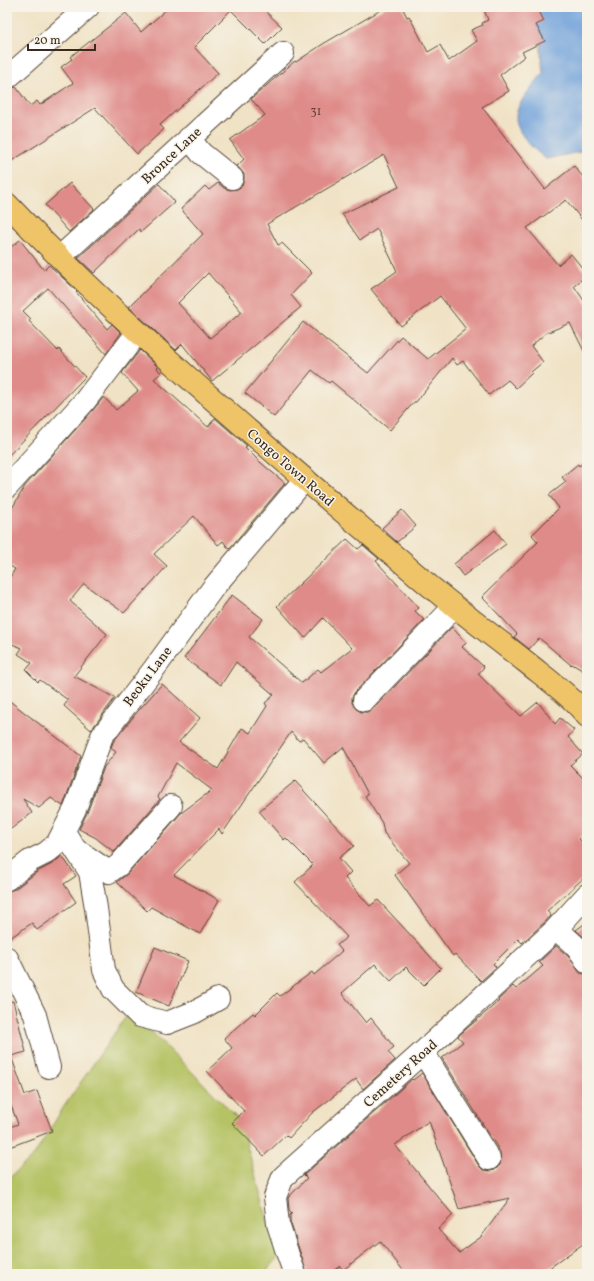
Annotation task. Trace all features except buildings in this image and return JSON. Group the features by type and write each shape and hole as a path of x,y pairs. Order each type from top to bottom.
{"main road":[{"name":"Congo Town Road","path":"7,204 138,332 201,389 454,607 584,708"}],"street":[{"path":"7,78 88,7"},
{"name":"Bronce Lane","path":"60,257 283,53"},
{"path":"189,138 201,153 232,178"},
{"path":"7,487 84,402 138,332"},
{"name":"Beoku Lane","path":"7,879 30,861 46,853 57,844 69,840 75,809 102,736 154,669 213,588 305,479"},
{"path":"364,700 454,607"},
{"path":"69,840 109,872 119,865 171,806"},
{"path":"69,840 90,872 104,970 113,989 140,1016 167,1023 195,1012 218,999"},
{"name":"Cemetery Road","path":"295,1274 278,1224 275,1197 283,1177 423,1052 556,930 587,895"},
{"path":"556,930 573,943 584,955 587,962"},
{"path":"7,958 35,1015 49,1067"},
{"path":"423,1052 489,1159"}],"green space":[{"path":"127,1015 152,1032 240,1120 278,1258 264,1274 7,1274 7,1180 35,1154 63,1108"}],"water":[{"path":"533,7 587,7 587,158 584,154 579,152 546,159 524,138 517,125 516,118 519,106 543,73 540,43"}]}
